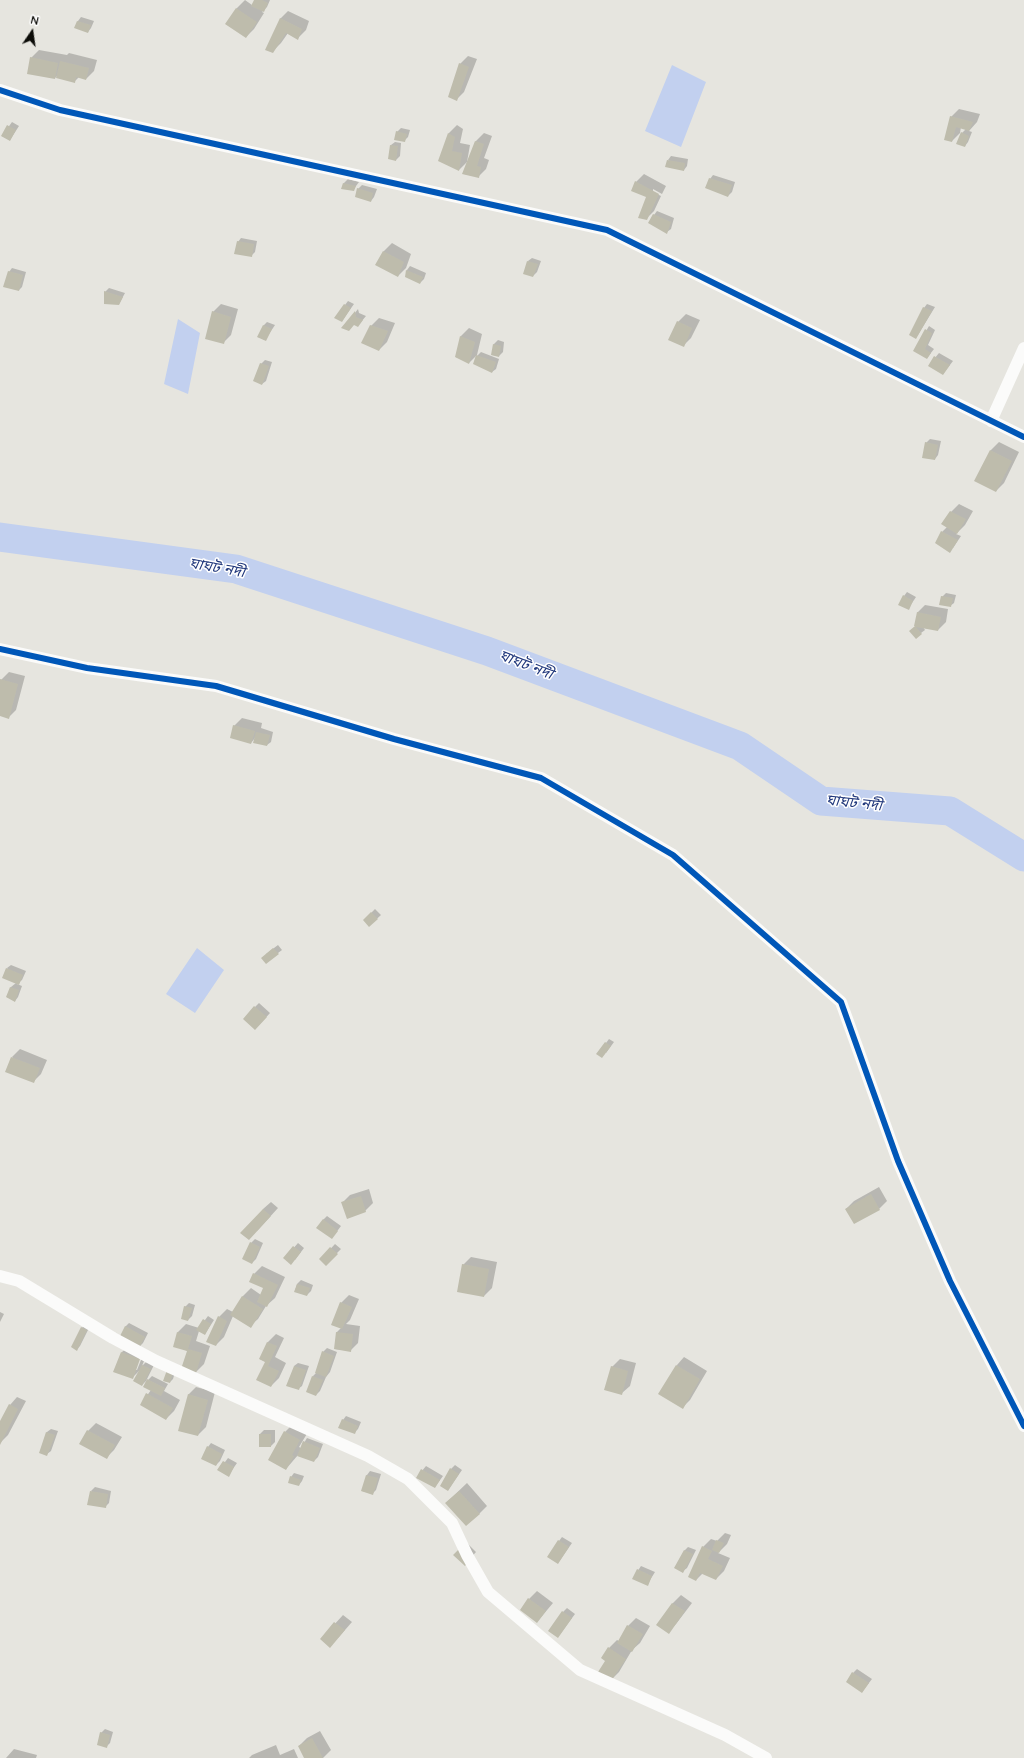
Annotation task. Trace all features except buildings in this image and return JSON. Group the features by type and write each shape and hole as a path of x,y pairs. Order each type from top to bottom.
{"street":[{"path":"0,90 60,110 607,230 1024,437"},
{"path":"991,421 1024,348"},
{"path":"0,649 87,668 216,686 394,739 541,778 673,855 841,1002 898,1161 950,1281 1024,1426"},
{"path":"0,1276 19,1281 113,1338 156,1361 368,1456 408,1479 452,1523 467,1555 488,1592 580,1670 725,1735 766,1758"}],"water":[{"path":"672,65 706,82 681,147 645,131"},
{"path":"178,319 200,333 188,394 164,384"},
{"path":"197,948 224,970 195,1013 166,994"}],"waterway":[{"name":"ঘাঘট নদী","path":"0,537 236,569 487,651 740,746 821,801 950,811 1024,857"}],"cycle path":[{"path":"0,90 60,110 607,230 1024,437"},
{"path":"0,649 87,668 216,686 394,739 541,778 673,855 841,1002 898,1161 950,1281 1024,1426"}]}
